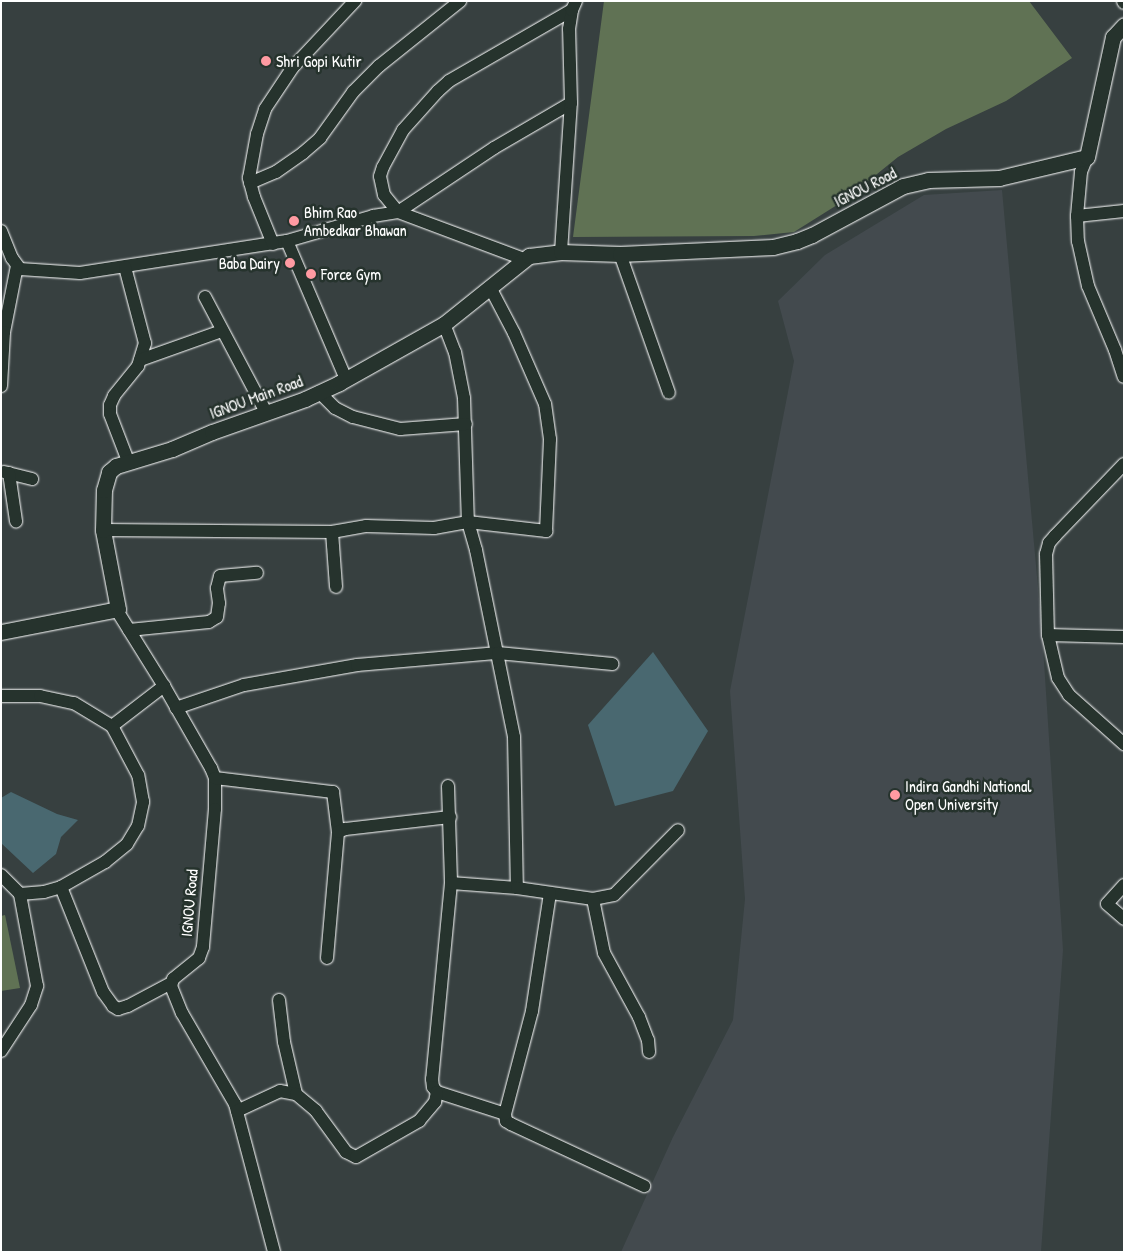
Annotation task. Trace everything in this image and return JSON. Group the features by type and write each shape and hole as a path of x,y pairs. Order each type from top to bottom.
{"street":[{"path":"274,244 250,183 249,171 265,109 273,94 293,67 355,1"},
{"path":"250,183 276,172 303,153 320,138 354,92 379,66 460,1"},
{"path":"560,252 570,103 570,29 574,6"},
{"path":"524,259 398,212 384,195 380,176 403,130 449,81 574,6"},
{"path":"1124,25 1113,37 1081,172 1077,216 1078,241 1083,269 1124,377"},
{"path":"17,266 30,271 80,273 125,268 274,244 373,216 398,212 494,148 570,103"},
{"name":"IGNOU Road","path":"524,259 535,255 560,252 620,254 773,247 812,235 903,186 928,180 999,178 1086,157"},
{"path":"1077,216 1124,211"},
{"path":"1,231 17,266 3,332 1,386"},
{"path":"287,241 346,379"},
{"path":"620,254 669,393"},
{"name":"IGNOU Main Road","path":"116,609 118,605 103,530 103,496 109,472 128,461 172,449 319,392 346,379 444,324 524,259"},
{"path":"125,268 145,343 138,366 114,396 110,405 110,414 128,461"},
{"path":"103,530 332,532 366,526 434,528 468,522 546,531 548,528 550,439 545,404 490,286"},
{"path":"204,298 266,412"},
{"path":"444,324 455,352 466,424 468,522 476,550 514,737 517,888"},
{"path":"140,360 222,331"},
{"path":"319,392 335,408 353,417 400,429 466,424"},
{"path":"1124,464 1049,543 1046,554 1048,635 1053,662 1062,686 1124,744"},
{"path":"16,521 5,473 32,479"},
{"path":"332,532 336,587"},
{"path":"129,630 210,622 217,617 219,603 217,588 220,576 257,573"},
{"path":"1,632 116,609"},
{"name":"IGNOU Road","path":"61,887 103,992 118,1009 128,1006 171,982 199,958 203,947 216,801 214,778 211,768 164,686 116,609"},
{"path":"1048,635 1124,637"},
{"path":"176,708 244,685 344,667 498,653 612,664"},
{"path":"112,726 164,686"},
{"path":"1,696 40,696 74,703 112,726 138,775 143,802 138,826 128,844 117,854 61,887 31,894 20,894"},
{"path":"214,778 332,792 338,832 327,958"},
{"path":"448,786 451,883 432,1080 433,1087 437,1092 505,1114"},
{"path":"338,832 345,829 450,817"},
{"path":"451,883 517,888 593,899 617,893 678,830"},
{"path":"1,876 20,894 37,986 31,1005 1,1051"},
{"path":"1124,885 1107,904 1124,918"},
{"path":"550,893 532,1011 505,1114 506,1121 644,1186"},
{"path":"593,899 604,953 639,1017 648,1040 649,1052"},
{"path":"171,982 177,1004 237,1111 274,1252"},
{"path":"279,1000 284,1042 296,1094"},
{"path":"237,1111 280,1091 296,1094 316,1111 346,1152 356,1157 419,1121 435,1102 437,1092"}],"shaded area":[{"name":"Indira Gandhi National Open University","path":"1002,190 1042,632 1063,950 1041,1252 621,1252 673,1137 733,1020 745,899 730,691 794,361 778,301 825,255 924,195"}],"green space":[{"path":"604,1 1029,1 1072,58 1006,101 946,129 898,157 845,200 794,232 754,236 573,237"},
{"path":"5,915 20,988 1,991 1,916"}],"water":[{"path":"653,652 708,731 673,791 615,806 588,725"},
{"path":"11,792 57,814 78,820 61,837 56,854 33,873 1,843 1,798"}],"place":[{"name":"Shri Gopi Kutir","path":"266,61"},
{"name":"Bhim Rao Ambedkar Bhawan","path":"294,221"},
{"name":"Baba Dairy","path":"290,263"},
{"name":"Force Gym","path":"311,274"},
{"name":"Indira Gandhi National Open University","path":"895,795"}]}
